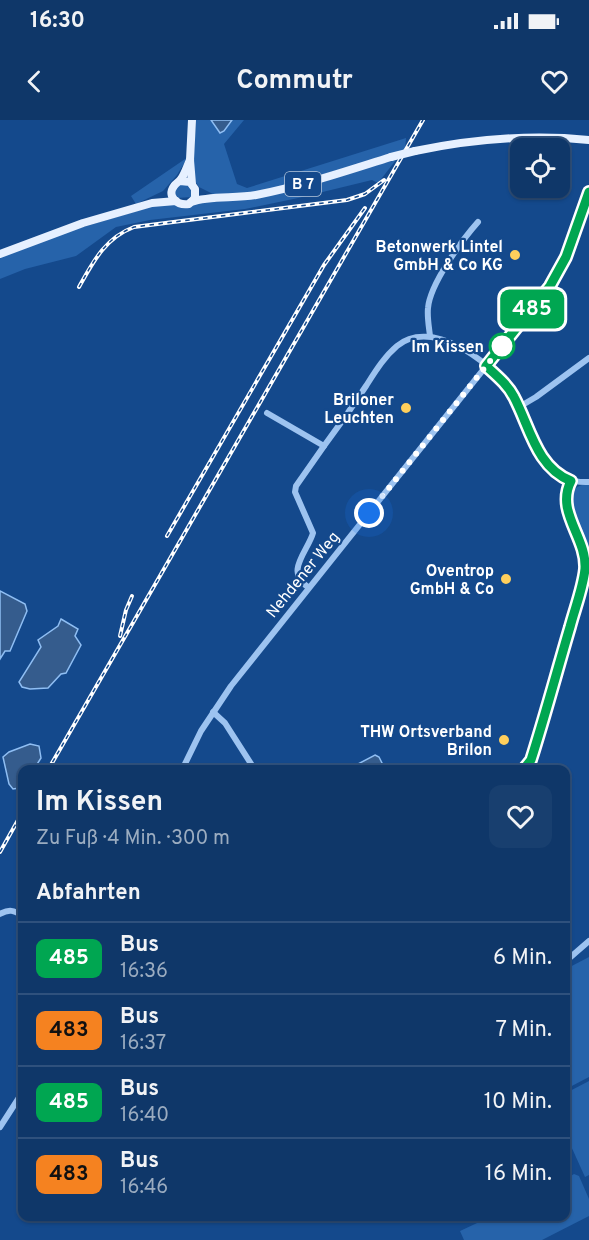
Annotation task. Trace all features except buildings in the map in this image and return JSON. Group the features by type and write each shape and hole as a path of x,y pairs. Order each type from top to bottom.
{"main road":[{"path":"191,202 196,195 190,160 192,120"},
{"name":"B 7","path":"0,254 83,224 152,203 176,201 183,205 213,198 237,198 288,188 416,151 464,142 499,139 541,137 589,140"},
{"path":"180,181 190,160"},
{"name":"B 7","path":"152,203 180,181 187,181 213,198"},
{"path":"172,189 172,195 176,201"}],"street":[{"name":"Nehdener Weg","path":"185,765 213,712 308,587 550,286 566,257 589,192"},
{"path":"430,336 428,306 431,295 462,241 478,222"},
{"path":"308,587 299,579 297,573 302,553 313,533 295,492 296,486 383,360 406,340 430,336 443,339 457,345 486,366 507,386 545,461 558,474 571,481 589,482"},
{"path":"519,407 536,398 589,358"},
{"path":"267,413 324,446"},
{"path":"527,765 531,760 584,576 585,556 567,510 567,489 571,481"},
{"path":"213,712 225,723 252,765"},
{"path":"0,914 7,910 18,913"},
{"path":"570,958 589,941"},
{"path":"0,1127 18,1099"}],"shaded area":[{"path":"196,120 211,120 220,133 232,120 244,120 224,144 237,184 247,188 406,138 405,151 274,188 239,195 217,196 199,187 195,181 193,168"},
{"path":"211,120 232,120 220,133"},
{"path":"188,157 177,175 163,191 136,204 131,196"},
{"path":"396,160 378,183 372,180 245,209 150,220 116,227 76,256 25,269 0,279 0,256 70,231 157,205 240,200"},
{"path":"181,184 188,185 193,191 192,197 177,198 175,196 175,189"},
{"path":"582,485 589,485 589,549 578,525 572,504 575,489"},
{"path":"0,591 25,604 27,611 10,651 5,651 0,659"},
{"path":"61,619 78,629 75,636 81,645 66,673 61,674 48,688 22,687 19,682 41,647 38,640 58,626"},
{"path":"30,744 39,746 41,758 37,765 18,765 18,788 13,789 9,784 3,757 9,752"},
{"path":"375,755 379,757 383,765 358,765"},
{"path":"589,957 589,1077 570,1087 570,967"},
{"path":"589,1081 589,1175 585,1177 570,1144 570,1091"},
{"path":"574,1174 579,1176 589,1199 589,1216 542,1240 464,1240 460,1231 481,1221 570,1221 570,1176"}],"railway":[{"path":"51,765 423,120"},
{"path":"79,287 95,260 108,244 134,227 347,200 365,194 384,180"},
{"path":"167,536 324,265 365,208"},
{"path":"120,636 132,596"},
{"path":"0,852 18,820"}],"bus line":[{"name":"485","path":"528,765 584,576 585,556 567,510 567,489 571,481 558,474 541,456 510,391 486,366 550,286 566,257 589,192"}],"place":[{"name":"Betonwerk Lintel GmbH & Co KG","path":"515,255"},
{"name":"Im Kissen","path":"502,346"},
{"name":"Briloner Leuchten","path":"406,408"},
{"name":"Oventrop GmbH & Co","path":"506,579"},
{"name":"THW Ortsverband Brilon","path":"504,740"}],"route":[{"path":"369,513 502,346"}]}
